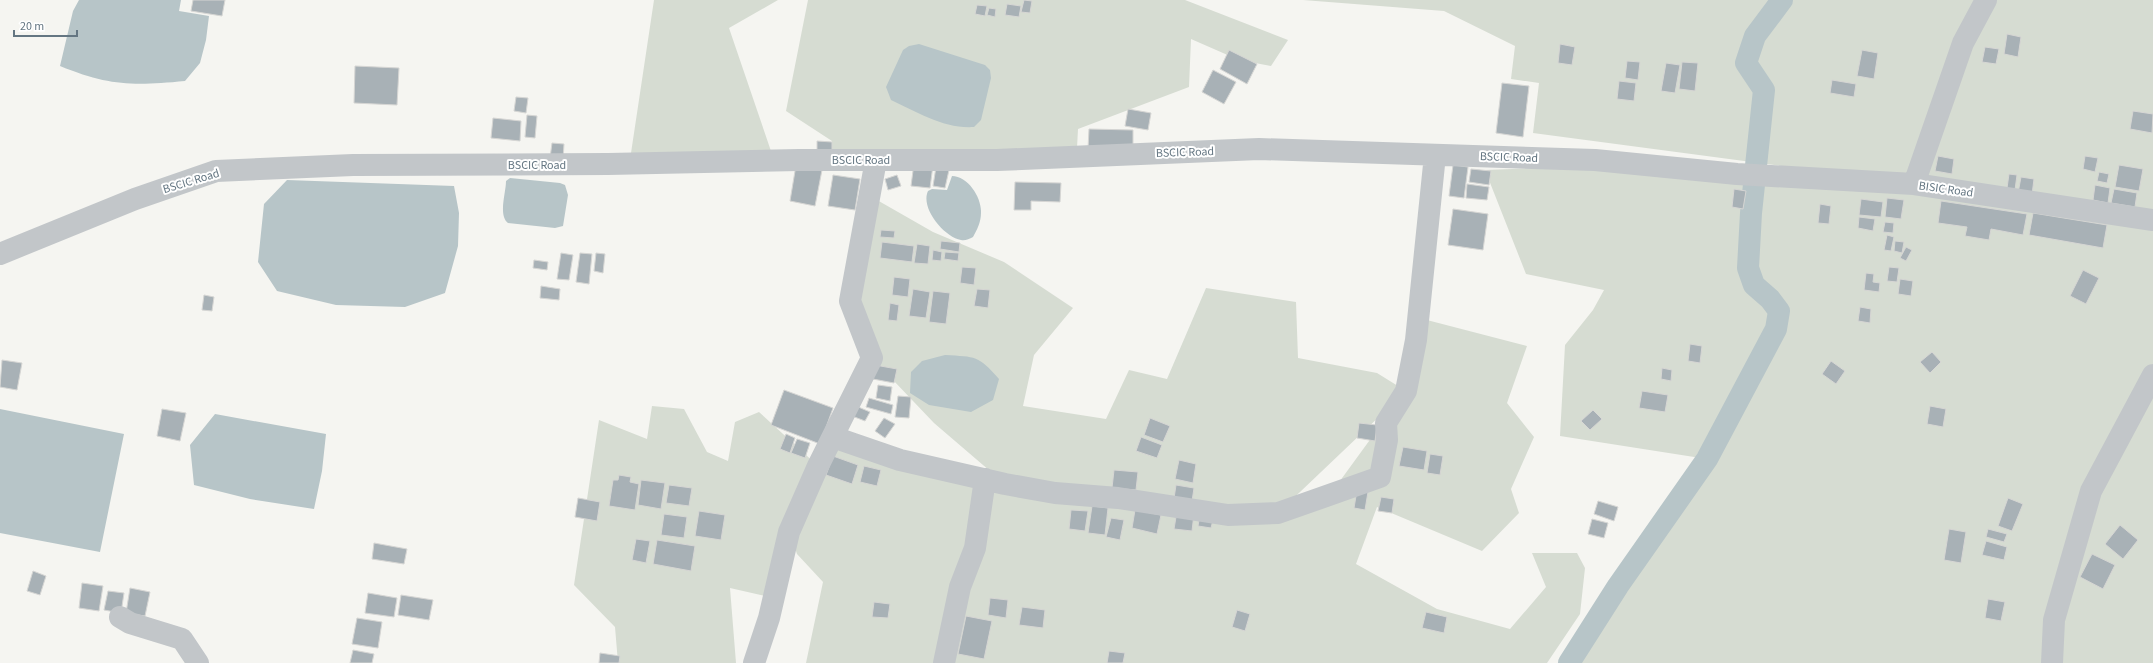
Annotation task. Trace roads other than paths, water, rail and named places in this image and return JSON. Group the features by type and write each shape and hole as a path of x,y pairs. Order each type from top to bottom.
{"street":[{"path":"1914,184 1963,44 1986,0"},
{"name":"BSCIC Road","path":"0,254 135,199 216,171 353,165 608,164 799,160 997,160 1259,149 1595,160 1737,174"},
{"path":"834,437 900,460 1054,493 1118,498 1228,515 1278,513 1380,477 1387,440 1386,423 1406,391 1416,340 1435,155"},
{"path":"754,663 769,618 789,532 818,466 834,437 872,358 850,301 876,160"},
{"name":"BISIC Road","path":"1737,174 1914,184 2153,220"},
{"path":"2052,663 2054,620 2091,491 2153,375"},
{"path":"944,663 960,587 975,548 985,479"},
{"path":"120,617 130,623 182,639 198,663"}],"waterway":[{"path":"1569,663 1618,586 1707,459 1776,329 1779,311 1770,299 1754,285 1748,268 1751,213 1764,90 1746,63 1755,36 1782,0"}]}
